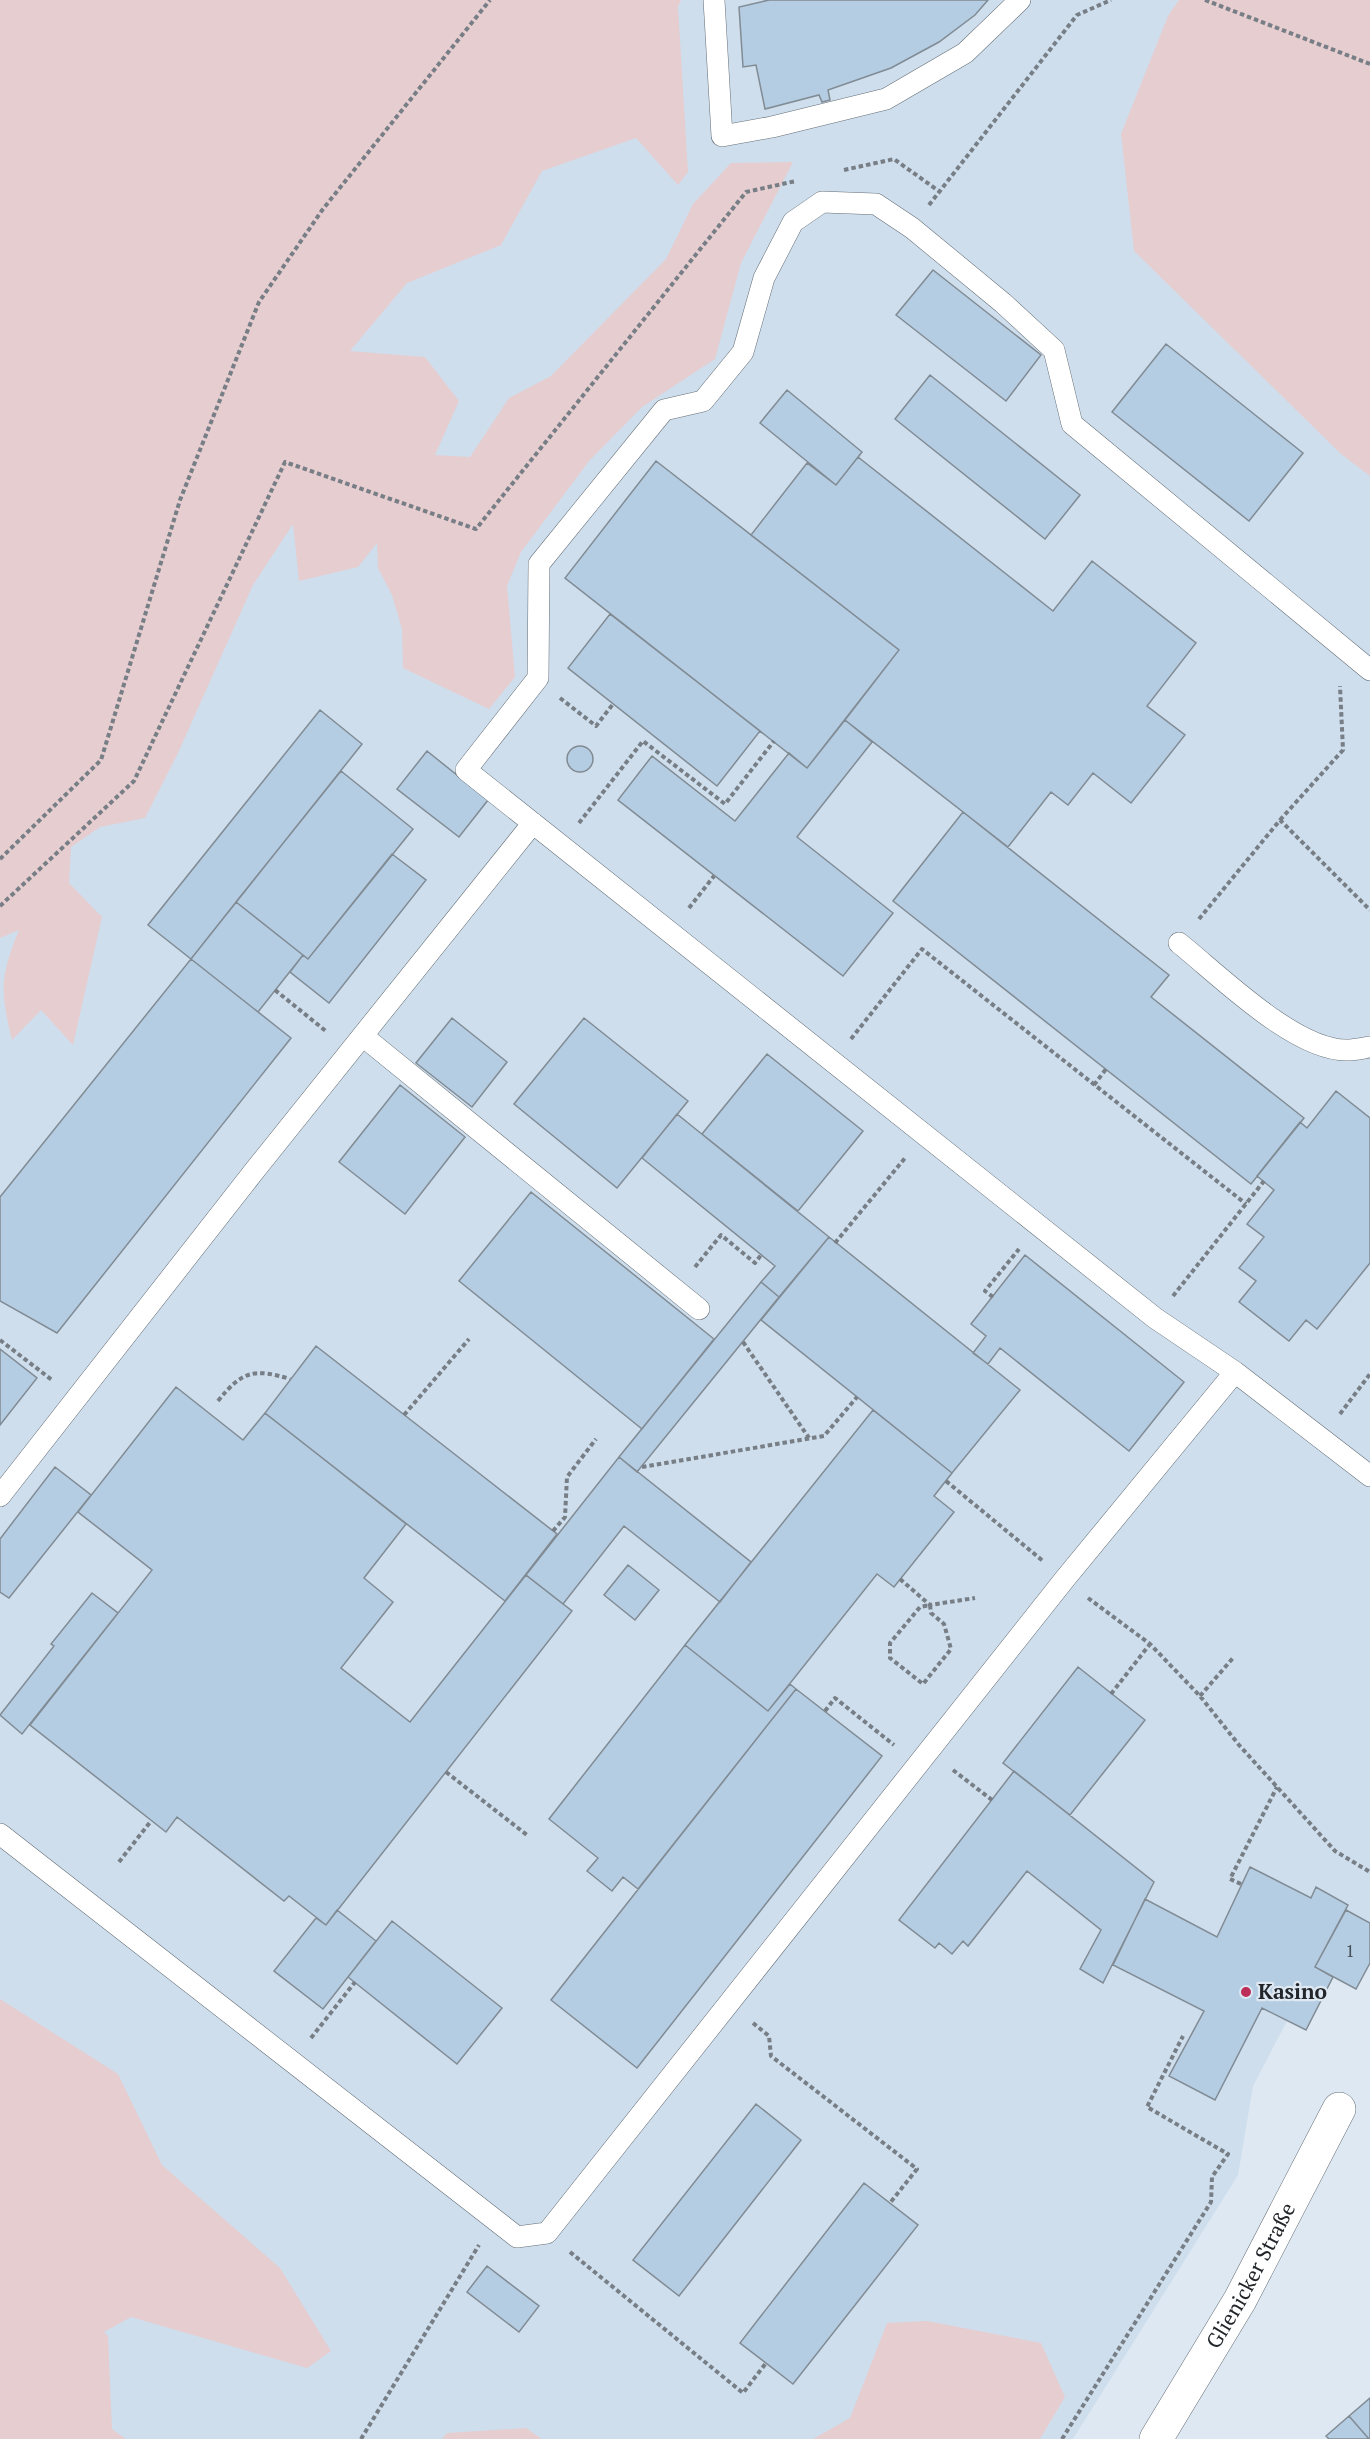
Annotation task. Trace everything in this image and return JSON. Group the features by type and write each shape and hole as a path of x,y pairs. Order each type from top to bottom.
{"street":[{"name":"Glienicker Straße","path":"1156,2439 1240,2300 1340,2109"}],"lane":[{"path":"714,0 722,135 772,128 886,99 965,53 1020,0"},
{"path":"1370,670 1339,642 1072,424 1054,350 1003,303 912,228 876,204 822,202 793,222 764,278 743,352 703,401 664,410 539,564 537,680 466,770 1155,1318 1236,1372 1370,1476"},
{"path":"0,1496 533,823"},
{"path":"1179,943 1282,1027 1325,1045 1346,1050 1370,1047"},
{"path":"357,1044 699,1309"},
{"path":"0,1834 517,2237 547,2233 1064,1580 1236,1372"}],"path":[{"path":"0,860 101,760 180,500 259,302 323,209 475,22 490,0"},
{"path":"912,228 1077,15 1111,0"},
{"path":"1205,0 1370,64"},
{"path":"837,172 894,159 940,192"},
{"path":"0,906 134,781 285,462 476,529 746,192 803,179"},
{"path":"1179,943 1280,820 1343,750 1339,642"},
{"path":"537,680 596,726 613,704"},
{"path":"561,846 643,741 725,804 774,741"},
{"path":"1280,820 1370,910"},
{"path":"670,932 714,876"},
{"path":"833,1062 922,949 1246,1204"},
{"path":"275,990 357,1044"},
{"path":"1094,1085 1106,1069"},
{"path":"835,1243 924,1134"},
{"path":"1155,1318 1264,1181"},
{"path":"993,1297 985,1291 1038,1225"},
{"path":"677,1291 721,1236 755,1263 761,1255"},
{"path":"404,1415 469,1339"},
{"path":"0,1340 76,1399"},
{"path":"743,1342 809,1438"},
{"path":"218,1401 232,1383 248,1373 268,1372 290,1379"},
{"path":"1321,1439 1370,1374"},
{"path":"642,1467 824,1436 857,1397"},
{"path":"554,1531 565,1517 567,1477 596,1439"},
{"path":"946,1481 1064,1580 1150,1644 1200,1696 1335,1851 1370,1872"},
{"path":"900,1579 930,1605 931,1613 944,1624 951,1649 923,1684 890,1658 890,1643 920,1607 930,1605 975,1598"},
{"path":"1111,1694 1150,1644"},
{"path":"1200,1696 1233,1658"},
{"path":"825,1711 835,1698 992,1800"},
{"path":"446,1772 527,1835"},
{"path":"1241,1884 1230,1880 1277,1787"},
{"path":"119,1862 151,1821"},
{"path":"293,2062 355,1982"},
{"path":"728,2003 769,2036 771,2056 917,2169 890,2203"},
{"path":"1062,2439 1211,2202 1212,2177 1228,2154 1147,2107 1182,2036"},
{"path":"360,2439 495,2220"},
{"path":"547,2233 743,2392 766,2363"}],"shaded area":[{"path":"0,0 681,0 678,7 688,172 678,185 636,138 542,171 501,245 407,283 350,351 425,357 459,401 435,455 470,457 509,398 551,376 666,259 693,204 731,163 793,162 741,263 715,359 642,407 589,461 521,552 507,586 515,677 489,709 403,668 402,629 392,595 378,568 377,543 358,567 299,581 293,524 253,585 178,753 145,818 100,827 71,847 69,883 102,917 73,1045 41,1010 12,1040 4,996 5,973 19,930 0,938"},
{"path":"522,0 1370,0 1370,1963 1356,1989 1333,1977 1306,2030 1287,2021 1253,2086 1238,2175 1073,2439 0,2439 0,899"},
{"path":"1179,0 1370,0 1370,476 1341,454 1134,251 1121,134 1168,16"},
{"path":"0,1999 118,2074 162,2165 280,2268 331,2351 307,2368 131,2317 104,2332 108,2336 112,2429 126,2439 0,2439"},
{"path":"927,2321 1041,2343 1065,2397 1040,2439 813,2439 850,2418 887,2323"},
{"path":"526,2428 542,2439 442,2439 447,2433"}],"building":[{"path":"769,0 988,0 975,15 939,42 891,68 828,90 830,100 822,102 819,95 765,109 756,65 743,67 739,7"},
{"path":"933,270 1041,355 1006,401 896,315"},
{"path":"1166,344 1303,453 1249,521 1112,412"},
{"path":"930,375 1080,495 1045,539 895,419"},
{"path":"787,390 862,452 836,485 760,423"},
{"path":"858,457 1053,611 1092,561 1196,643 1147,706 1185,735 1131,803 1093,773 1068,805 1051,792 1008,847 845,720 899,650 751,535 807,463 836,485"},
{"path":"656,461 899,650 807,768 565,578"},
{"path":"610,614 760,731 717,786 568,668"},
{"path":"320,710 362,744 191,959 148,925"},
{"path":"845,720 872,742 797,837 893,913 843,976 618,800 652,756 735,821 789,753 807,768"},
{"path":"580,746 589,750 593,759 589,768 580,772 571,768 567,759 571,750"},
{"path":"427,751 488,800 459,837 397,789"},
{"path":"341,771 413,829 308,959 236,902"},
{"path":"963,812 1169,975 1151,997 1304,1118 1251,1184 893,901"},
{"path":"392,854 426,880 329,1003 290,972 303,955 308,959"},
{"path":"236,902 303,955 258,1012 191,959"},
{"path":"191,959 291,1038 57,1333 0,1301 0,1197"},
{"path":"452,1018 507,1062 472,1107 416,1063"},
{"path":"584,1018 688,1101 617,1188 514,1104"},
{"path":"767,1054 863,1131 798,1211 702,1134"},
{"path":"400,1085 465,1137 405,1214 339,1162"},
{"path":"1336,1091 1370,1118 1370,1263 1317,1329 1306,1320 1289,1341 1239,1302 1256,1281 1239,1268 1264,1237 1247,1224 1274,1190 1257,1176 1300,1122 1307,1128"},
{"path":"677,1114 829,1237 779,1297 761,1282 775,1266 642,1158"},
{"path":"531,1192 714,1339 642,1429 459,1281"},
{"path":"829,1237 1020,1390 952,1473 761,1320"},
{"path":"1025,1255 1184,1382 1129,1451 1000,1348 988,1364 973,1353 986,1336 971,1324"},
{"path":"761,1282 779,1297 637,1472 619,1457"},
{"path":"316,1346 557,1534 505,1601 265,1413"},
{"path":"0,1349 37,1378 0,1425"},
{"path":"176,1387 243,1440 265,1413 406,1524 364,1578 393,1602 341,1668 410,1722 526,1575 572,1611 326,1925 289,1896 284,1901 177,1817 166,1832 30,1725 152,1570 78,1512"},
{"path":"873,1410 952,1473 934,1496 954,1512 894,1587 877,1574 768,1711 685,1645"},
{"path":"619,1457 751,1562 720,1602 624,1526 563,1604 526,1575"},
{"path":"55,1467 91,1495 9,1598 0,1592 0,1539"},
{"path":"628,1565 659,1590 635,1620 604,1595"},
{"path":"92,1593 118,1613 22,1734 0,1715 54,1646 51,1644"},
{"path":"685,1645 768,1711 790,1684 796,1689 638,1889 623,1877 612,1891 587,1871 598,1858 549,1819"},
{"path":"1078,1667 1145,1720 1070,1815 1003,1763"},
{"path":"796,1689 882,1756 637,2068 551,2000"},
{"path":"1014,1771 1154,1882 1103,1983 1080,1969 1101,1930 1027,1871 968,1946 963,1941 952,1954 939,1943 935,1948 899,1920"},
{"name":"Kasino","path":"1250,1867 1311,1898 1316,1887 1348,1905 1315,1967 1333,1977 1306,2030 1262,2008 1215,2100 1169,2076 1204,2011 1113,1965 1145,1899 1217,1937"},
{"path":"337,1910 376,1941 323,2009 274,1971 316,1918 326,1925"},
{"path":"1346,1910 1370,1923 1370,1963 1356,1989 1315,1967"},
{"path":"392,1921 502,2008 457,2064 348,1977"},
{"path":"756,2104 801,2140 679,2296 633,2260"},
{"path":"864,2183 918,2225 793,2384 740,2343"},
{"path":"487,2266 539,2306 519,2332 467,2292"},
{"path":"1370,2398 1370,2439 1369,2439 1349,2416"},
{"path":"1349,2416 1369,2439 1329,2439 1326,2436"}],"place":[{"name":"Kasino","path":"1246,1992"}]}
